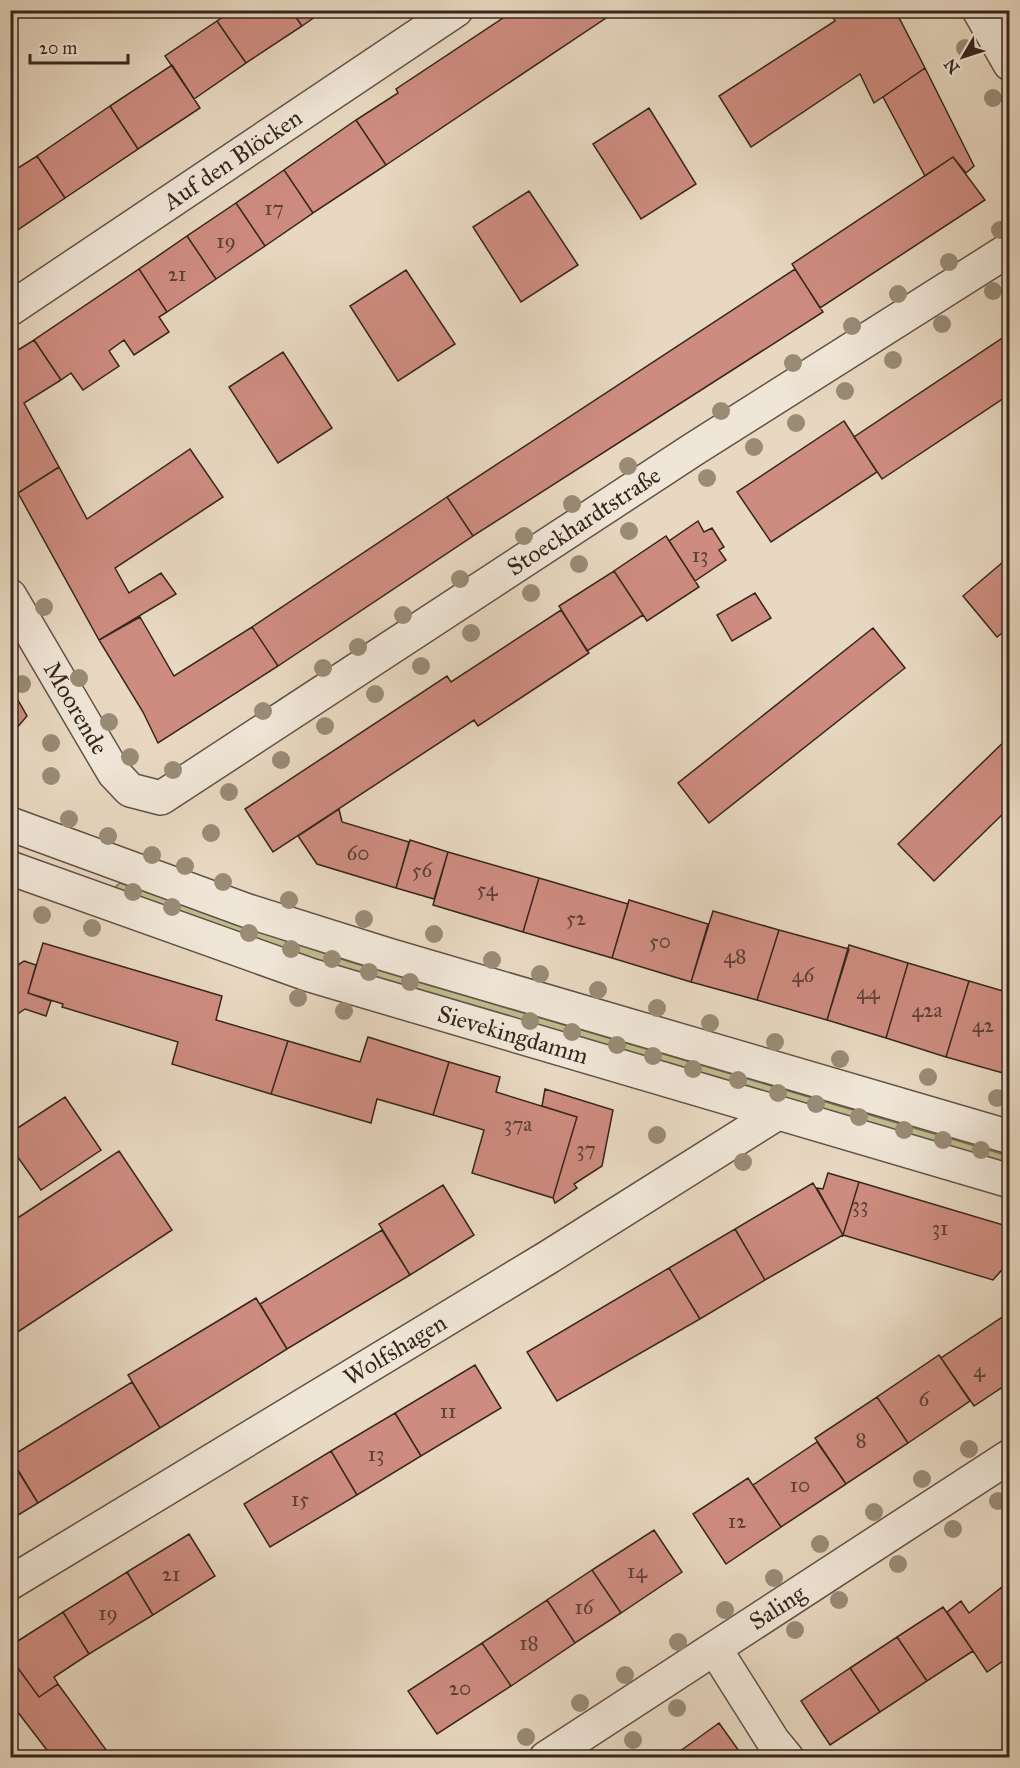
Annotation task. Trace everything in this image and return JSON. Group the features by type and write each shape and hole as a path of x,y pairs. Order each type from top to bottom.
{"street":[{"name":"Auf den Blöcken","path":"10,309 456,10"},
{"path":"980,10 1010,64"},
{"name":"Stoeckhardtstraße","path":"161,798 694,449 1010,249"},
{"name":"Moorende","path":"10,596 114,773 130,790 161,798"},
{"name":"Sievekingdamm","path":"10,824 245,910 388,955 1010,1137"},
{"name":"Sievekingdamm","path":"14,875 67,844"},
{"name":"Sievekingdamm","path":"14,875 310,975 1010,1181"},
{"name":"Wolfshagen","path":"10,1583 557,1252 776,1114"},
{"name":"Saling","path":"546,1758 1010,1456"},
{"path":"715,1649 773,1741 787,1758"}],"shaded area":[{"path":"120,883 347,961 1009,1156 1009,1164 299,956 113,889"}],"building":[{"path":"233,10 291,10 302,26 246,63 217,21"},
{"path":"291,10 325,10 302,26"},
{"path":"515,10 618,10 386,165 356,120 398,93 396,89"},
{"path":"829,10 895,10 925,68 874,103 860,74 751,147 719,96 835,21"},
{"path":"217,21 246,63 194,99 165,56"},
{"path":"172,65 200,108 138,149 110,106"},
{"path":"925,68 974,166 966,173 953,157 925,176 883,97"},
{"path":"110,106 138,149 65,198 37,156"},
{"path":"649,108 696,184 641,219 593,144"},
{"path":"356,120 386,165 313,213 284,170"},
{"path":"37,156 65,198 10,235 10,173"},
{"path":"953,157 985,200 820,308 792,264"},
{"path":"284,170 313,213 265,246 236,203"},
{"path":"529,191 578,265 521,302 473,227"},
{"path":"236,203 265,246 216,279 187,236"},
{"path":"187,236 216,279 167,312 139,269"},
{"path":"139,269 167,312 159,317 169,332 134,355 124,340 109,351 119,366 83,390 71,373 61,380 34,340"},
{"path":"795,269 823,312 473,536 447,497"},
{"path":"406,270 455,344 398,381 350,306"},
{"path":"1010,333 1010,394 882,479 854,437"},
{"path":"34,340 61,380 24,403 59,467 18,493 10,479 10,355"},
{"path":"283,352 332,428 278,463 229,387"},
{"path":"844,421 877,472 771,542 737,492"},
{"path":"190,449 223,497 115,568 129,593 161,573 176,594 99,640 18,493 59,467 87,519"},
{"path":"447,497 473,536 278,666 252,627"},
{"path":"698,521 704,532 712,528 724,547 719,550 726,560 695,581 669,541"},
{"path":"666,536 699,587 647,621 614,571"},
{"path":"1010,556 1010,627 997,637 963,596"},
{"path":"614,571 643,615 587,651 559,606"},
{"path":"755,593 771,618 732,641 717,615"},
{"path":"561,610 589,653 478,726 474,720 273,852 245,809 447,676 451,682"},
{"path":"140,617 174,676 252,627 278,666 158,743 143,712 99,640"},
{"path":"873,628 905,668 709,823 678,783"},
{"path":"10,686 27,716 10,736"},
{"path":"1010,736 1010,807 934,881 898,844"},
{"path":"339,809 342,822 409,842 396,888 317,864 298,836"},
{"path":"410,840 448,852 434,899 396,888"},
{"path":"448,852 539,878 523,932 433,905"},
{"path":"539,878 628,904 612,958 523,932"},
{"path":"629,900 708,924 691,982 612,958"},
{"path":"713,911 779,930 757,1000 691,982"},
{"path":"779,930 849,949 827,1020 757,1000"},
{"path":"43,943 222,996 216,1020 288,1041 271,1094 172,1064 178,1042 62,1007 63,1004 28,993"},
{"path":"849,945 908,963 886,1038 827,1020"},
{"path":"24,961 36,965 28,993 51,1001 46,1016 25,1009 10,1019 10,970"},
{"path":"908,963 969,981 946,1057 886,1038"},
{"path":"969,981 1010,993 1010,1075 946,1057"},
{"path":"368,1037 449,1062 433,1115 377,1099 371,1123 271,1094 288,1041 360,1062"},
{"path":"449,1062 500,1077 496,1092 577,1117 553,1198 472,1173 484,1130 433,1115"},
{"path":"545,1089 613,1110 602,1166 574,1184 577,1188 555,1203 553,1198 577,1117 542,1106"},
{"path":"65,1097 101,1150 41,1190 10,1146 10,1133"},
{"path":"119,1151 172,1230 10,1337 10,1223"},
{"path":"828,1173 859,1182 843,1235 817,1188 823,1189"},
{"path":"859,1182 1010,1227 1007,1264 993,1280 843,1235"},
{"path":"813,1183 843,1235 765,1280 735,1229"},
{"path":"443,1185 474,1235 410,1275 379,1224"},
{"path":"735,1229 765,1280 700,1319 669,1268"},
{"path":"382,1230 410,1275 287,1349 260,1304"},
{"path":"669,1268 700,1319 557,1401 527,1352"},
{"path":"256,1298 287,1349 160,1428 128,1375"},
{"path":"1010,1312 1010,1382 974,1406 941,1358"},
{"path":"939,1355 970,1401 908,1443 877,1397"},
{"path":"475,1365 501,1408 421,1456 395,1413"},
{"path":"132,1382 160,1428 38,1503 10,1457"},
{"path":"877,1397 908,1443 846,1484 815,1438"},
{"path":"395,1413 421,1456 357,1495 331,1451"},
{"path":"817,1442 846,1484 781,1527 753,1485"},
{"path":"331,1451 357,1495 270,1547 244,1504"},
{"path":"10,1458 38,1503 10,1520"},
{"path":"748,1478 781,1527 726,1564 693,1514"},
{"path":"654,1530 682,1572 621,1613 592,1570"},
{"path":"189,1534 215,1576 153,1615 127,1572"},
{"path":"592,1570 621,1613 575,1643 547,1600"},
{"path":"127,1572 153,1615 89,1654 63,1612"},
{"path":"1010,1582 1010,1598 1002,1587"},
{"path":"1002,1587 1010,1598 1010,1656 987,1672 947,1612 961,1601 969,1613"},
{"path":"547,1600 575,1643 511,1686 482,1643"},
{"path":"943,1607 973,1651 927,1681 897,1637"},
{"path":"63,1612 89,1654 54,1677 58,1684 39,1697 15,1664 10,1667 10,1646"},
{"path":"897,1637 927,1681 880,1712 850,1668"},
{"path":"482,1643 511,1686 437,1734 408,1691"},
{"path":"15,1664 39,1697 58,1684 112,1758 53,1758 10,1702 10,1667"},
{"path":"850,1668 880,1712 830,1745 801,1701"},
{"path":"719,1723 744,1758 670,1758 690,1744"}]}
